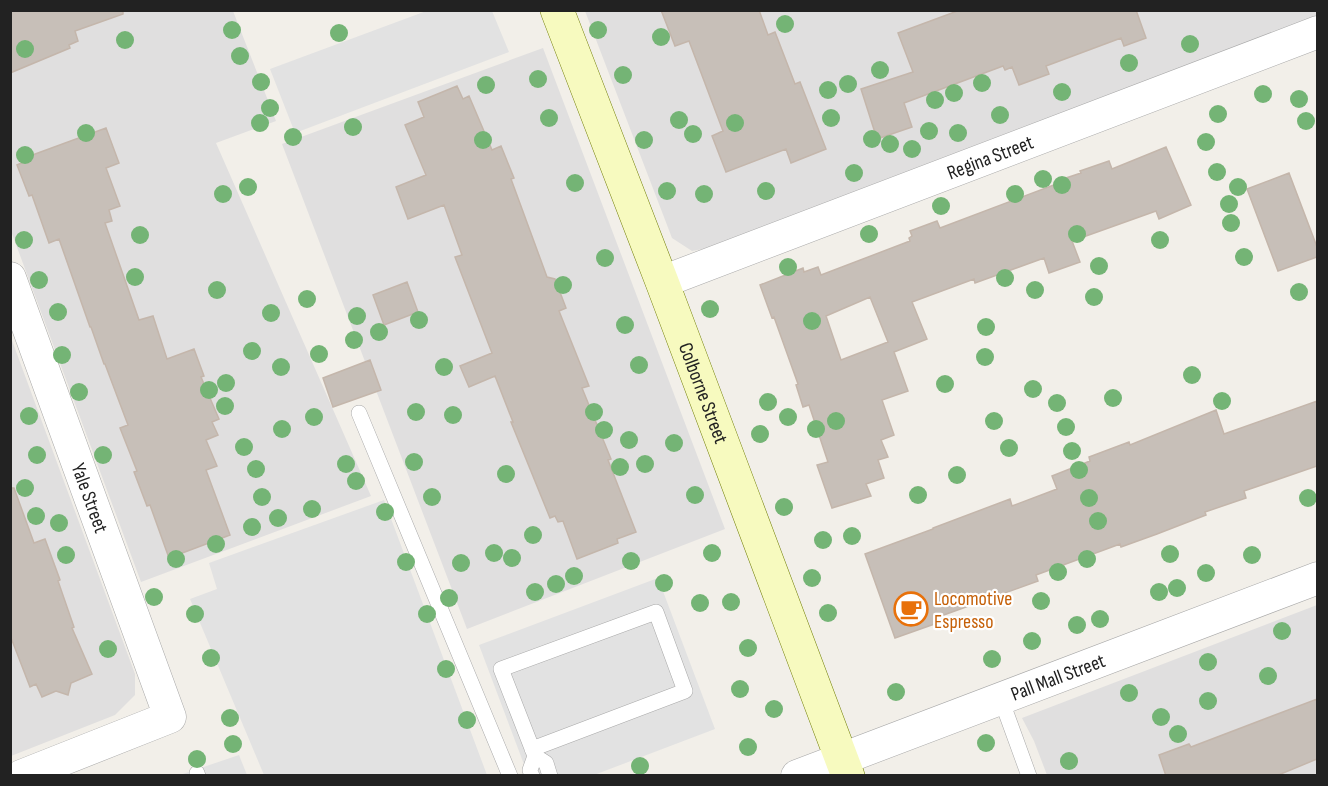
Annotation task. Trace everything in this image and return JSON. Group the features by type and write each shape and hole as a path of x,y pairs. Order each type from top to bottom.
{"street":[{"name":"Colborne Street","path":"557,10 845,767"},
{"name":"Regina Street","path":"662,282 1317,32"},
{"name":"Yale Street","path":"10,278 170,717 21,776"},
{"name":"Pall Mall Street","path":"797,776 845,767 1001,699 1317,578"}],"lane":[{"path":"359,413 510,776"},
{"path":"532,776 530,770 533,753 501,669 656,612 685,691 533,753"},
{"path":"1001,699 1029,776"},
{"path":"533,753 546,763 550,776"}],"shaded area":[{"path":"429,10 492,11 509,52 295,133 270,69"},
{"path":"1317,10 1318,15 719,246 692,251 672,238 585,11"},
{"path":"11,11 233,11 276,121 216,143 371,496 141,582 11,231"},
{"path":"543,48 725,529 467,629 282,144"},
{"path":"10,335 135,674 135,695 115,715 11,756"},
{"path":"384,500 487,775 264,775 190,599 217,589 209,563"},
{"path":"658,578 715,729 594,775 528,775 479,645"},
{"path":"1317,605 1317,775 1047,775 1022,718"},
{"path":"239,755 247,775 177,776"}],"building":[{"path":"10,10 123,10 123,14 75,31 78,41 69,45 70,48 10,73"},
{"path":"661,10 759,10 768,35 775,32 795,84 800,82 826,149 791,163 786,149 726,172 712,136 723,131 689,41 675,46"},
{"path":"960,10 1136,10 1146,38 1124,46 1121,38 1046,66 1049,74 1019,85 1012,67 1005,70 1003,66 904,103 912,127 877,139 861,89 913,72 898,33"},
{"path":"457,86 463,99 469,96 492,150 501,146 547,277 555,279 566,308 559,311 589,386 582,388 611,459 608,460 636,532 617,539 618,543 577,559 563,521 558,522 555,516 550,518 495,376 469,387 460,366 492,353 455,257 462,255 444,205 408,219 396,187 426,175 405,125 424,117 418,102"},
{"path":"106,128 119,163 106,168 120,206 109,210 112,221 105,223 139,320 153,316 167,359 194,349 204,376 201,377 219,419 212,422 218,435 206,440 217,466 206,470 230,535 169,558 150,505 147,506 134,472 137,471 120,428 128,425 59,239 49,243 32,195 29,196 17,165 28,160 27,157"},
{"path":"1166,147 1191,205 1159,219 1156,211 1072,241 1080,262 1049,273 1044,258 975,283 974,279 912,302 927,339 894,352 908,391 882,400 894,435 881,440 888,457 878,460 884,478 866,484 871,496 832,508 817,465 828,462 809,405 803,407 796,385 798,384 760,285 803,268 804,272 818,267 821,275 910,241 909,238 912,236 910,231 937,221 940,228 1067,180 1066,178 1081,173 1080,171 1109,161 1112,169","holes":["870,297 888,342 841,360 826,316"]},
{"path":"1289,173 1317,247 1317,257 1278,271 1247,189"},
{"path":"407,282 418,312 384,325 373,295"},
{"path":"370,360 381,390 333,407 323,378"},
{"path":"1317,401 1317,466 1244,491 1246,498 1205,512 1206,515 1121,547 1120,544 1036,575 1038,581 941,616 943,621 895,638 865,554 1010,499 1012,506 1057,489 1052,476 1090,461 1089,457 1129,442 1130,445 1216,410 1224,434"},
{"path":"10,488 14,488 34,543 45,539 60,580 58,581 74,627 72,628 92,674 71,683 68,695 56,691 42,697 36,684 30,687 10,635"},
{"path":"1317,699 1317,759 1276,776 1166,776 1159,755 1189,744 1191,747"}],"place":[{"name":"Locomotive Espresso","path":"911,609"}]}
